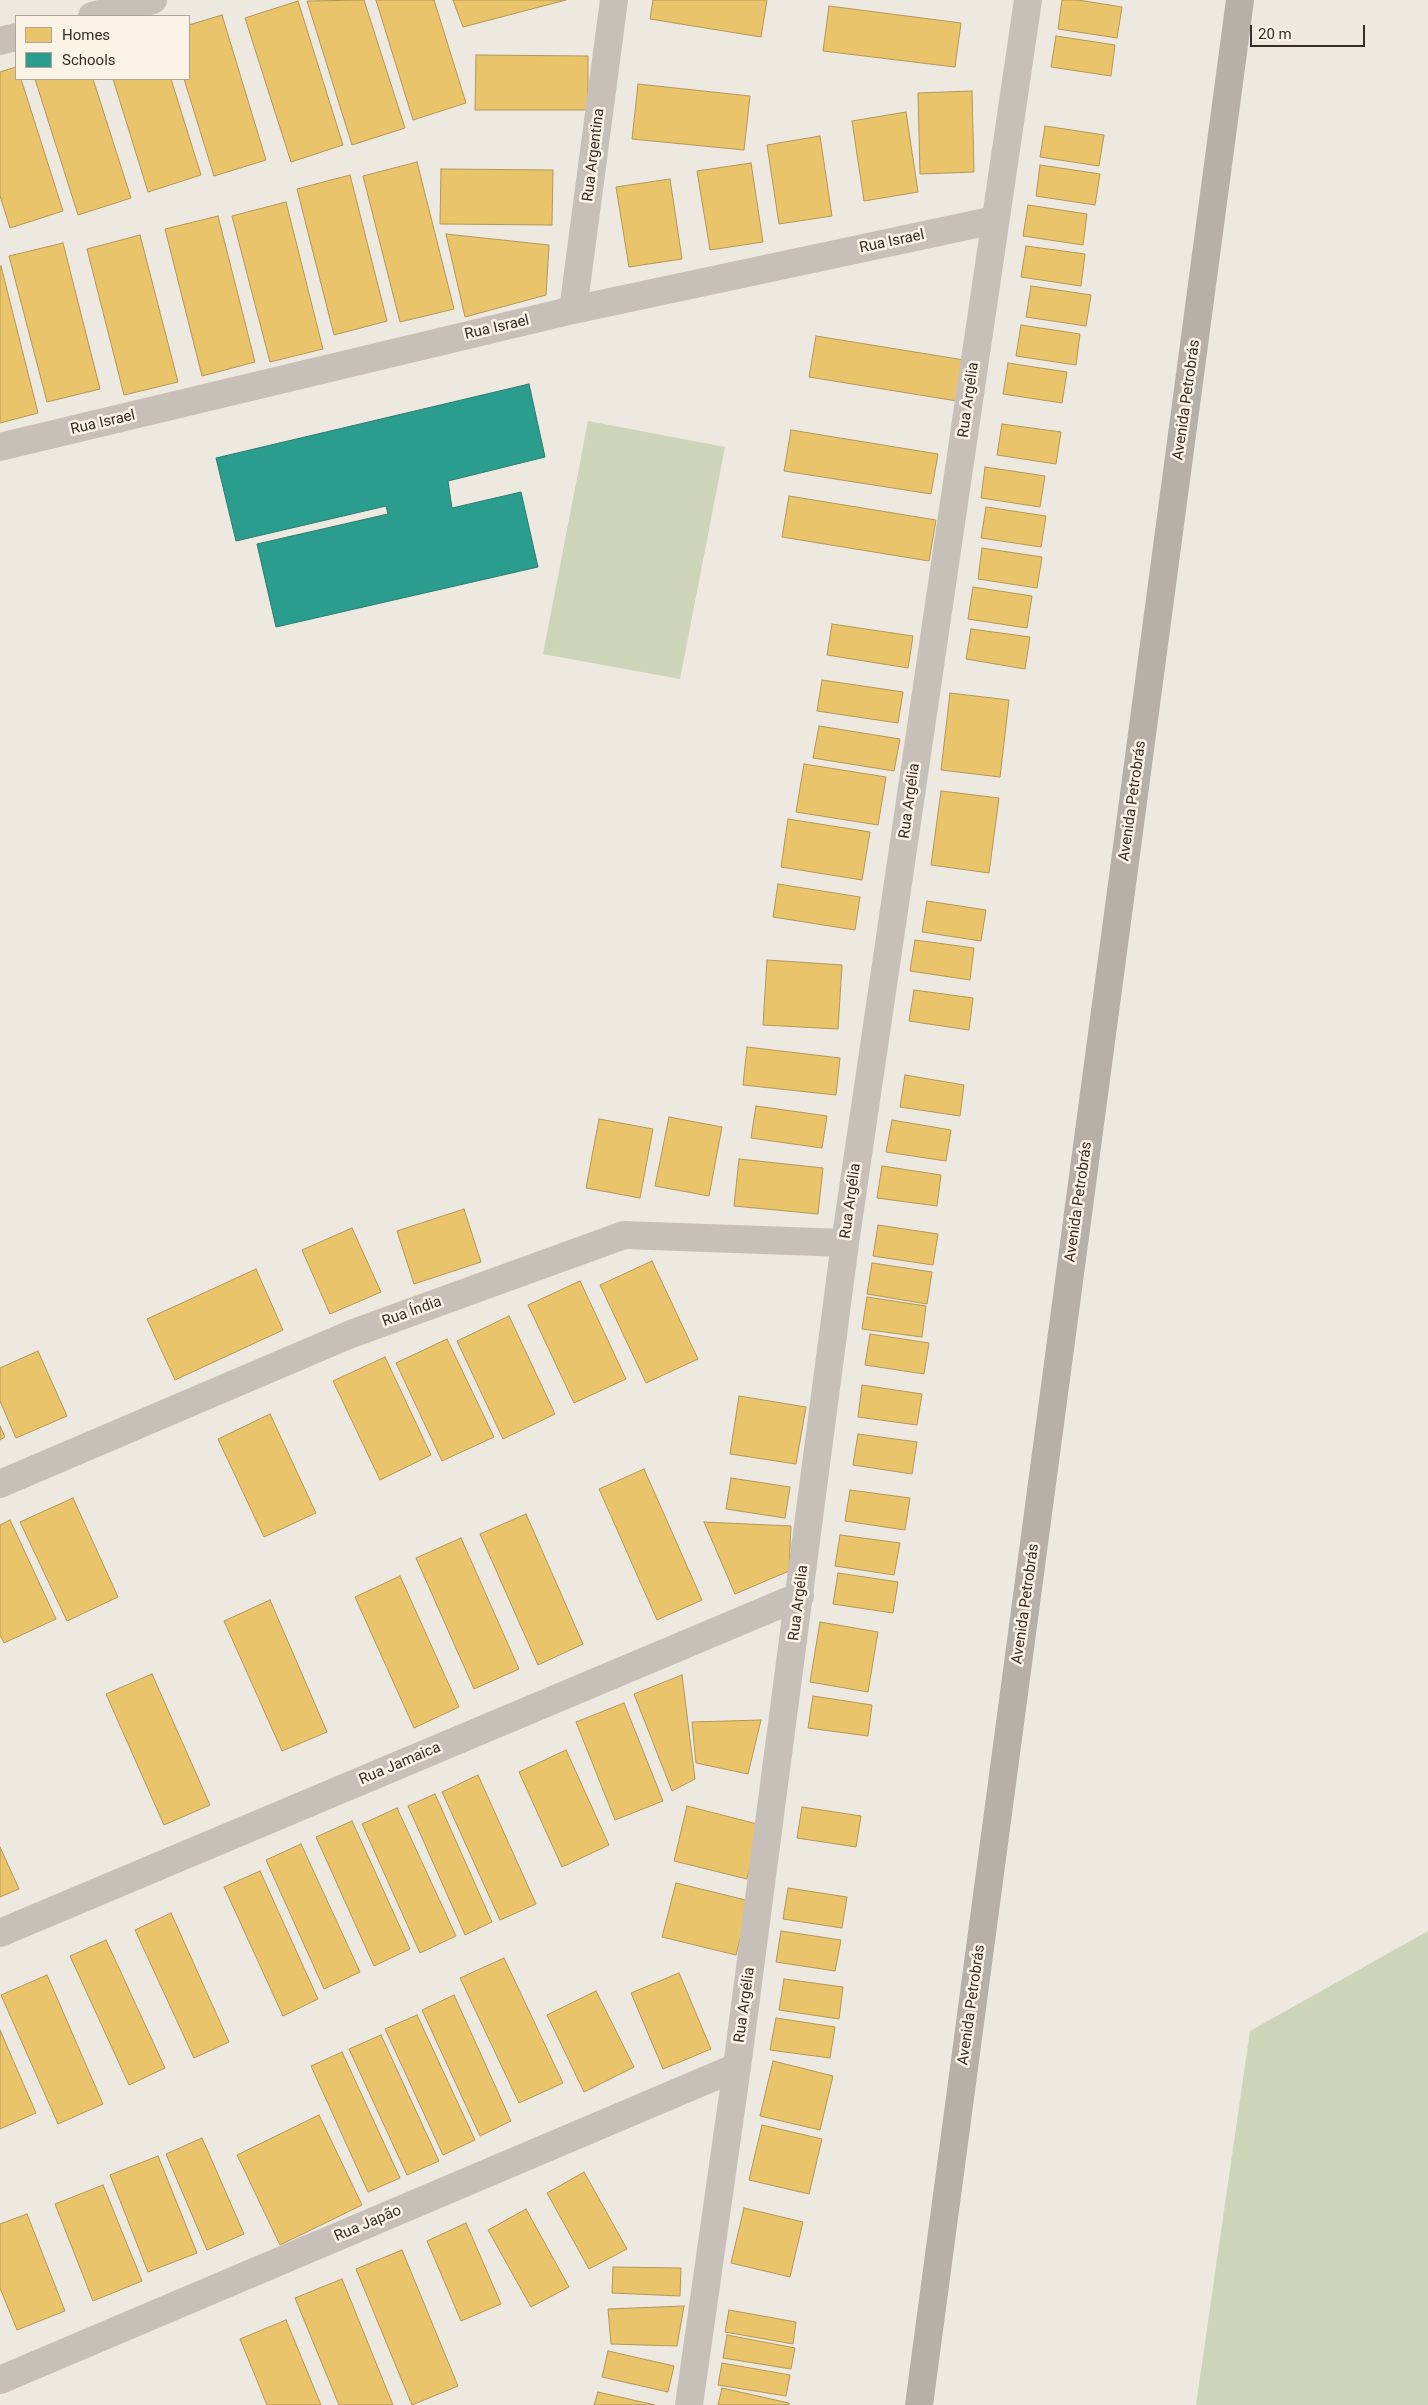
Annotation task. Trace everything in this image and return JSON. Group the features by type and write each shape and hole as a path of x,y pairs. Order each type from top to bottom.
{"main road":[{"name":"Avenida Petrobrás","path":"919,2405 1240,0"}],"street":[{"path":"96,15 153,0"},
{"name":"Rua Argentina","path":"574,310 614,0"},
{"name":"Rua Argélia","path":"689,2405 737,2067 845,1243 1028,0"},
{"path":"0,41 15,37"},
{"name":"Rua Israel","path":"0,447 574,310 995,220"},
{"name":"Rua Índia","path":"0,1484 351,1334 624,1235 845,1243"},
{"name":"Rua Jamaica","path":"0,1933 800,1596"},
{"name":"Rua Japão","path":"0,2380 737,2067"}],"green space":[{"path":"588,421 725,447 680,679 543,654"},
{"path":"1428,1931 1428,2405 1196,2405 1250,2031"}],"building: Homes":[{"path":"364,0 405,128 352,145 307,1"},
{"path":"376,0 434,0 466,103 413,120"},
{"path":"453,0 566,0 463,27"},
{"path":"653,0 767,0 761,37 650,19"},
{"path":"1062,0 1078,0 1122,7 1117,38 1058,29"},
{"path":"298,1 343,145 291,162 245,18"},
{"path":"829,6 961,23 955,67 823,51"},
{"path":"222,15 266,160 214,176 184,80 190,80 190,25"},
{"path":"1056,36 1115,45 1111,76 1051,67"},
{"path":"476,55 588,56 588,110 475,110"},
{"path":"15,67 15,80 21,80 63,211 10,228 0,196 0,72"},
{"path":"35,80 93,80 131,198 78,215"},
{"path":"113,80 171,80 201,175 148,192"},
{"path":"638,84 750,96 744,150 632,139"},
{"path":"972,91 974,172 920,174 918,93"},
{"path":"906,112 918,192 864,201 852,121"},
{"path":"1045,126 1104,135 1099,166 1040,157"},
{"path":"820,136 832,216 779,224 767,145"},
{"path":"417,162 454,309 400,322 363,176"},
{"path":"751,163 763,242 710,250 697,171"},
{"path":"1040,165 1100,174 1095,205 1036,196"},
{"path":"441,169 553,170 552,225 440,224"},
{"path":"350,175 387,321 334,335 297,189"},
{"path":"670,179 682,259 629,267 616,187"},
{"path":"286,202 323,349 270,362 232,216"},
{"path":"1028,205 1087,214 1083,245 1023,236"},
{"path":"218,216 255,362 202,376 165,229"},
{"path":"446,234 549,245 546,295 465,317"},
{"path":"140,235 178,382 124,395 87,249"},
{"path":"63,243 100,389 47,402 9,256"},
{"path":"1026,246 1085,254 1081,286 1021,277"},
{"path":"0,267 38,413 0,423"},
{"path":"1031,286 1091,295 1086,326 1026,317"},
{"path":"1021,325 1080,334 1076,365 1016,356"},
{"path":"816,336 964,360 957,401 809,377"},
{"path":"1008,363 1067,372 1062,403 1003,394"},
{"path":"1002,424 1061,432 1056,464 997,455"},
{"path":"791,430 938,454 931,494 784,471"},
{"path":"985,467 1045,476 1040,507 981,498"},
{"path":"789,496 936,520 929,561 782,537"},
{"path":"986,507 1046,516 1041,547 981,538"},
{"path":"982,548 1042,557 1037,588 978,579"},
{"path":"973,587 1032,596 1027,628 968,619"},
{"path":"832,624 913,636 908,668 827,655"},
{"path":"971,629 1030,637 1025,669 966,659"},
{"path":"822,680 903,692 898,723 817,711"},
{"path":"950,693 1009,700 1000,777 941,770"},
{"path":"819,726 900,739 894,771 813,758"},
{"path":"804,764 886,777 878,825 796,812"},
{"path":"941,791 999,798 989,873 931,865"},
{"path":"788,819 870,832 862,880 781,867"},
{"path":"778,884 860,897 855,930 773,917"},
{"path":"927,901 986,910 981,941 922,932"},
{"path":"915,940 974,948 970,980 910,971"},
{"path":"767,960 842,965 838,1029 763,1025"},
{"path":"914,990 973,998 969,1030 909,1021"},
{"path":"747,1047 840,1058 836,1095 743,1085"},
{"path":"905,1075 964,1085 960,1116 900,1107"},
{"path":"756,1106 827,1116 822,1148 751,1138"},
{"path":"669,1117 722,1127 709,1196 655,1186"},
{"path":"599,1119 653,1129 640,1198 586,1188"},
{"path":"892,1120 951,1130 946,1161 886,1152"},
{"path":"739,1159 823,1168 818,1214 734,1206"},
{"path":"882,1166 941,1175 937,1206 877,1198"},
{"path":"464,1209 481,1262 414,1284 397,1231"},
{"path":"878,1225 938,1234 933,1265 873,1256"},
{"path":"352,1228 381,1292 330,1314 302,1250"},
{"path":"652,1261 698,1359 646,1383 600,1285"},
{"path":"872,1263 932,1272 927,1304 867,1294"},
{"path":"256,1269 283,1330 175,1380 147,1319"},
{"path":"580,1281 626,1379 574,1403 528,1305"},
{"path":"867,1297 926,1306 922,1337 862,1329"},
{"path":"509,1316 555,1414 503,1439 457,1341"},
{"path":"870,1334 929,1343 924,1374 865,1365"},
{"path":"447,1339 494,1437 442,1461 396,1363"},
{"path":"38,1351 67,1416 16,1438 0,1401 0,1368"},
{"path":"385,1357 431,1455 380,1480 333,1381"},
{"path":"862,1385 922,1394 917,1425 858,1417"},
{"path":"739,1396 806,1407 796,1464 730,1454"},
{"path":"270,1414 316,1513 264,1537 218,1439"},
{"path":"0,1426 5,1437 0,1440"},
{"path":"858,1434 917,1442 912,1474 853,1465"},
{"path":"644,1469 702,1600 657,1620 599,1489"},
{"path":"731,1478 790,1487 785,1518 726,1509"},
{"path":"850,1490 910,1498 905,1530 845,1521"},
{"path":"73,1498 118,1597 67,1621 20,1522"},
{"path":"526,1514 583,1644 538,1665 480,1534"},
{"path":"10,1520 56,1619 4,1643 0,1635 0,1525"},
{"path":"704,1522 791,1526 789,1571 735,1594"},
{"path":"840,1535 900,1543 894,1575 835,1566"},
{"path":"461,1538 519,1669 474,1689 416,1558"},
{"path":"838,1573 898,1582 893,1613 833,1604"},
{"path":"400,1576 459,1707 414,1728 355,1597"},
{"path":"270,1600 327,1732 282,1751 224,1621"},
{"path":"820,1622 878,1632 868,1692 810,1682"},
{"path":"152,1674 210,1805 164,1825 106,1694"},
{"path":"682,1675 695,1779 672,1791 634,1694"},
{"path":"813,1696 872,1705 868,1736 808,1728"},
{"path":"624,1703 663,1801 615,1820 576,1722"},
{"path":"761,1720 748,1774 696,1763 692,1722"},
{"path":"566,1750 609,1845 562,1867 519,1772"},
{"path":"478,1775 536,1904 500,1920 442,1792"},
{"path":"435,1794 492,1922 465,1935 408,1806"},
{"path":"687,1806 761,1825 747,1879 674,1861"},
{"path":"802,1807 861,1816 856,1847 797,1838"},
{"path":"397,1808 456,1936 420,1953 362,1824"},
{"path":"352,1821 410,1949 374,1966 316,1837"},
{"path":"301,1844 360,1972 324,1989 266,1860"},
{"path":"0,1847 19,1889 0,1897"},
{"path":"260,1871 318,1999 283,2016 224,1887"},
{"path":"676,1883 750,1901 736,1955 662,1937"},
{"path":"788,1888 847,1897 842,1928 783,1919"},
{"path":"171,1913 229,2042 194,2058 135,1930"},
{"path":"781,1931 841,1940 835,1971 776,1962"},
{"path":"106,1940 165,2068 129,2085 70,1956"},
{"path":"504,1958 563,2083 519,2103 460,1978"},
{"path":"679,1973 711,2049 663,2069 631,1993"},
{"path":"47,1975 103,2104 58,2124 1,1995"},
{"path":"784,1979 843,1987 839,2019 779,2010"},
{"path":"596,1991 634,2067 584,2092 547,2015"},
{"path":"454,1995 511,2121 480,2136 422,2010"},
{"path":"417,2015 475,2140 443,2155 385,2029"},
{"path":"776,2018 835,2027 830,2058 770,2050"},
{"path":"0,2030 36,2113 0,2129"},
{"path":"381,2035 439,2161 407,2175 349,2049"},
{"path":"342,2052 400,2178 368,2192 311,2066"},
{"path":"773,2061 833,2076 820,2130 760,2116"},
{"path":"319,2115 362,2205 280,2245 237,2155"},
{"path":"762,2125 822,2139 809,2194 749,2180"},
{"path":"202,2138 244,2234 207,2250 166,2154"},
{"path":"158,2156 197,2253 148,2272 110,2175"},
{"path":"584,2172 627,2249 589,2269 547,2193"},
{"path":"103,2185 142,2281 93,2301 55,2204"},
{"path":"744,2208 803,2222 790,2277 731,2263"},
{"path":"526,2209 569,2287 531,2307 488,2230"},
{"path":"27,2214 65,2311 17,2330 0,2288 0,2224"},
{"path":"466,2223 501,2304 461,2321 427,2241"},
{"path":"402,2250 458,2386 412,2405 356,2269"},
{"path":"613,2267 681,2268 680,2296 612,2293"},
{"path":"342,2279 393,2405 339,2405 295,2298"},
{"path":"684,2306 677,2346 611,2344 608,2309"},
{"path":"729,2310 796,2322 793,2344 725,2332"},
{"path":"286,2320 321,2405 267,2405 240,2339"},
{"path":"727,2335 795,2348 791,2369 723,2358"},
{"path":"608,2351 674,2366 668,2392 602,2377"},
{"path":"722,2363 790,2375 786,2396 718,2385"},
{"path":"722,2388 789,2403 789,2405 718,2405"},
{"path":"598,2392 655,2405 594,2405"}],"building: Schools":[{"path":"529,384 545,457 448,481 452,508 521,492 538,567 276,627 257,544 388,514 386,506 236,541 216,458"}]}
